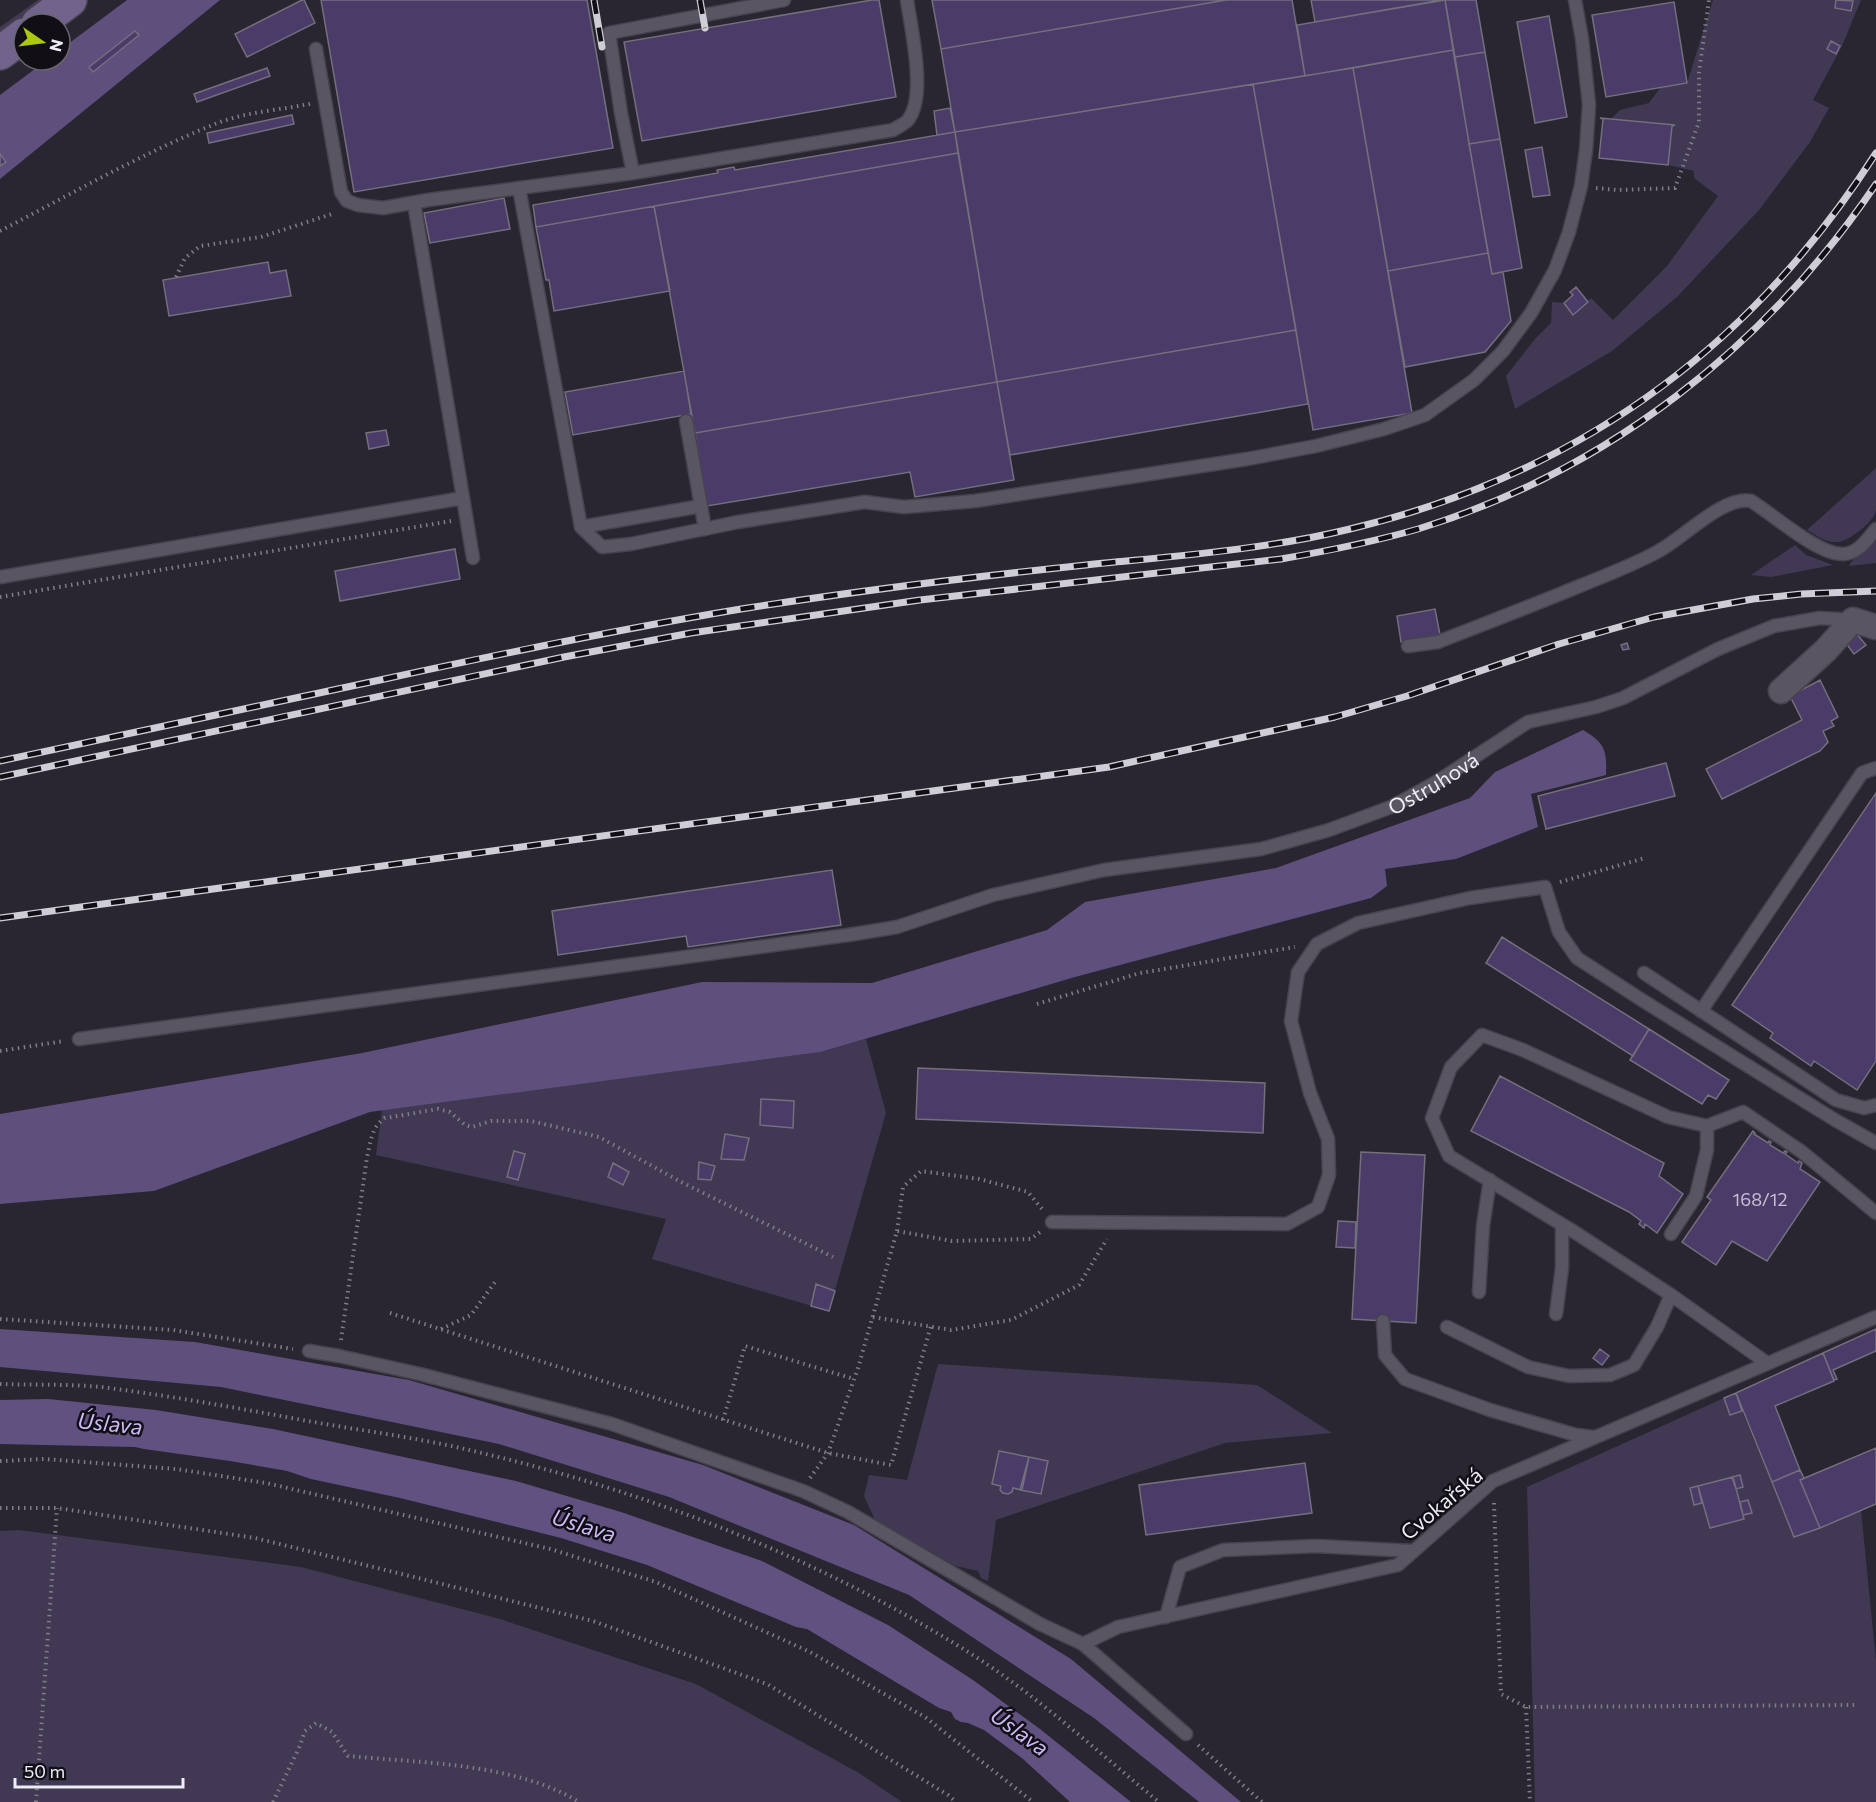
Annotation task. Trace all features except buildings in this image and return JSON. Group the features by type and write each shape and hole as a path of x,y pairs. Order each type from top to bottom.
{"street":[{"path":"54,12 70,0"},
{"path":"1781,691 1826,650 1852,620"},
{"name":"Ostruhová","path":"1852,620 1876,627"}],"lane":[{"path":"633,173 609,33 784,0"},
{"path":"316,49 341,192 347,201 358,205 383,208 633,173 893,130 908,121 915,106 918,85 907,0"},
{"path":"519,188 581,527 602,547 631,544 865,502 904,507 975,501 1247,459 1316,446 1384,429 1425,415 1474,380 1503,351 1531,313 1555,270 1569,232 1581,186 1588,105 1582,39 1575,0"},
{"path":"414,202 473,558"},
{"path":"686,421 705,529"},
{"path":"0,577 463,498"},
{"path":"1408,646 1438,642 1629,566 1674,542 1730,503 1741,500 1751,501 1803,538 1835,553 1845,554 1862,546 1876,530"},
{"path":"581,527 701,506"},
{"name":"Ostruhová","path":"79,1039 848,935 897,927 993,895 1104,870 1261,849 1329,830 1391,807 1438,781 1528,722 1596,707 1623,698 1718,649 1774,626 1820,618 1852,620"},
{"path":"1701,1011 1862,773 1876,768"},
{"path":"1052,1222 1287,1224 1318,1207 1329,1175 1328,1139 1310,1093 1291,1021 1298,972 1317,944 1358,923 1470,898 1545,887 1559,932 1577,958 1825,1114 1876,1143"},
{"path":"1644,973 1836,1100 1864,1108 1876,1105"},
{"path":"1767,1363 1671,1295 1449,1156 1432,1118 1451,1067 1482,1035 1523,1050 1668,1117 1707,1126 1743,1112 1802,1152 1876,1214"},
{"path":"1671,1234 1696,1196 1707,1150 1707,1126"},
{"path":"1479,1292 1483,1226 1490,1180"},
{"path":"1556,1314 1562,1268 1562,1225"},
{"path":"1448,1327 1528,1367 1569,1376 1610,1375 1634,1365 1657,1327 1671,1295"},
{"name":"Cvokařská","path":"1083,1644 1118,1627 1398,1565 1493,1481 1876,1317"},
{"path":"1383,1321 1385,1355 1405,1379 1490,1410 1576,1435 1595,1437"},
{"path":"309,1352 339,1356 420,1374 612,1424 803,1491 848,1512 1040,1624 1083,1644 1186,1734"},
{"path":"1166,1617 1180,1566 1223,1550 1316,1546 1413,1551"}],"path":[{"path":"1581,186 1617,190 1675,188 1699,122 1699,72 1709,0"},
{"path":"0,231 136,160 217,123 325,102"},
{"path":"176,277 185,258 200,246 261,237 358,205"},
{"path":"0,597 467,519"},
{"path":"1545,887 1645,858"},
{"path":"1037,1004 1140,973 1317,944"},
{"path":"0,1051 79,1039"},
{"path":"339,1356 367,1157 374,1130 378,1122 385,1118 438,1109 450,1112 465,1125 472,1127 491,1121 531,1121 599,1137 685,1184 833,1257"},
{"path":"817,1467 828,1453 854,1379 897,1231 903,1187 921,1171 979,1179 1028,1192 1052,1222 1031,1239 952,1242 897,1231"},
{"path":"873,1317 951,1330 1011,1320 1079,1285 1117,1223"},
{"path":"440,1329 471,1315 495,1282"},
{"path":"390,1313 828,1453 891,1465 931,1326"},
{"path":"0,1319 173,1330 309,1352"},
{"path":"723,1420 745,1346 854,1379"},
{"path":"0,1384 98,1387 228,1406 445,1446 572,1476 659,1505 742,1536 841,1580 968,1652 1055,1715 1159,1802"},
{"path":"0,1461 44,1459 176,1469 266,1483 550,1549 656,1582 810,1652 925,1717 1033,1802"},
{"path":"1493,1481 1502,1694 1526,1707 1856,1705"},
{"path":"0,1508 57,1508 255,1538 593,1621 767,1684 956,1802"},
{"path":"36,1802 57,1508"},
{"path":"1526,1707 1530,1802"},
{"path":"273,1802 305,1731 316,1723 332,1732 348,1756 497,1772 560,1790 579,1802"},
{"path":"1186,1734 1262,1802"}],"shaded area":[{"path":"38,0 57,0 41,12 21,12"},
{"path":"127,0 220,0 0,179 0,95 31,72 72,72 72,41"},
{"path":"1713,0 1861,0 1842,46 1813,100 1829,108 1810,142 1759,210 1677,297 1612,351 1515,409 1506,376 1535,339 1551,323 1552,302 1564,303 1574,314 1591,298 1613,320 1667,266 1718,196 1694,178 1694,171 1668,165 1672,126 1675,125 1611,119 1620,110 1649,103 1660,88 1687,83"},
{"path":"12,18 12,35 0,44 0,27"},
{"path":"1876,468 1876,510 1862,529 1847,539 1835,542 1823,539 1807,530"},
{"path":"1876,541 1876,563 1849,566 1852,561"},
{"path":"1795,545 1806,555 1833,565 1771,577 1751,575"},
{"path":"1583,730 1596,739 1603,748 1606,775 1531,794 1538,827 1456,859 1385,869 1387,886 1371,898 1075,977 821,1052 370,1112 154,1191 0,1204 0,1114 362,1053 702,982 872,983 1047,930 1085,902 1276,868 1470,798 1495,772"},
{"path":"866,1039 886,1113 829,1311 652,1259 666,1219 376,1155 382,1110 821,1052"},
{"path":"0,1329 195,1342 409,1380 703,1465 854,1525 1071,1659 1241,1802 1199,1802 1094,1718 909,1595 669,1497 499,1444 221,1387 0,1367"},
{"path":"938,1364 1257,1385 1332,1433 1225,1443 996,1520 988,1581 981,1578 978,1571 956,1566 875,1520 864,1496 869,1475 907,1480"},
{"path":"1724,1398 1730,1415 1742,1411 1794,1537 1861,1510 1876,1661 1876,1802 1535,1802 1527,1487"},
{"path":"19,1530 301,1567 500,1619 696,1684 859,1773 902,1802 0,1802 0,1531"}],"water":[{"name":"Úslava","path":"48,1399 156,1410 273,1429 516,1481 621,1512 762,1561 888,1625 973,1680 1040,1729 1131,1802 1070,1802 1023,1759 984,1730 955,1719 951,1712 939,1708 807,1629 796,1627 647,1565 561,1538 400,1498 311,1479 287,1471 135,1447 0,1444 0,1400"}],"railway":[{"path":"594,0 602,47"},
{"path":"700,0 705,28"},
{"path":"0,761 605,633 784,602 1285,542 1350,529 1432,505 1510,475 1583,438 1651,394 1714,344 1773,287 1827,223 1876,153"},
{"path":"0,777 564,657 691,633 920,600 1281,559 1350,546 1418,529 1487,504 1554,474 1617,437 1677,396 1733,349 1785,299 1832,243 1876,184"},
{"path":"0,918 1109,767 1335,717 1407,696 1559,644 1654,617 1753,599 1801,594 1876,591"}]}
